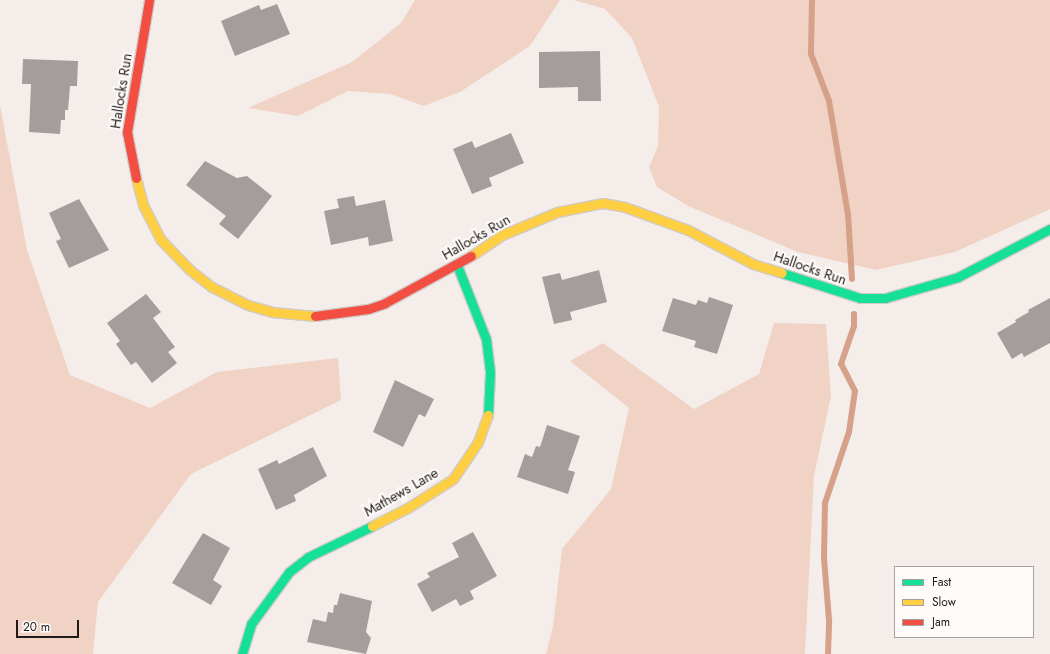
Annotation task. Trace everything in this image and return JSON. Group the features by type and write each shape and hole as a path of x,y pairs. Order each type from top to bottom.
{"street":[{"name":"Hallocks Run","path":"150,0 127,132 129,153 143,205 161,240 190,270 212,287 248,305 308,316 328,316 379,305 457,265 502,235 557,212 602,203 625,207 688,230 753,264 836,293 860,298 884,298 958,277 1050,229"},
{"name":"Mathews Lane","path":"242,654 251,624 272,591 289,572 308,556 406,509 453,479 478,442 490,408 490,372 486,339 457,265"}],"shaded area":[{"path":"415,0 560,0 530,46 460,92 424,106 390,94 348,91 298,116 248,108 352,62 401,23"},
{"path":"574,0 1050,0 1050,209 955,252 876,270 798,252 688,206 657,187 649,167 658,146 659,107 632,38 605,9"},
{"path":"0,105 27,250 70,375 150,408 217,372 338,358 341,400 191,474 98,602 93,654 0,654"},
{"path":"774,323 826,324 831,396 814,476 805,654 546,654 553,626 562,549 611,489 629,408 570,361 603,343 694,409 759,374"}],"building":[{"path":"277,4 290,34 235,56 221,21 259,5 261,10"},
{"path":"600,51 601,101 578,101 578,87 539,88 539,52"},
{"path":"23,59 78,61 77,86 70,86 68,110 65,110 65,120 61,120 60,134 29,132 31,84 22,84"},
{"path":"511,133 524,163 489,178 492,186 472,194 453,149 472,141 475,148"},
{"path":"205,161 237,178 247,176 272,196 238,239 219,224 226,216 186,185"},
{"path":"354,196 356,206 385,200 393,241 369,246 368,237 331,245 324,211 339,208 337,199"},
{"path":"79,199 109,250 69,268 56,241 61,239 49,213"},
{"path":"599,270 607,302 570,312 572,320 554,324 542,277 560,273 562,280"},
{"path":"146,294 161,312 153,318 175,347 168,352 177,363 152,383 136,362 131,365 116,344 120,341 107,323"},
{"path":"709,297 733,305 717,354 694,347 696,341 662,331 673,298 696,305 698,300 707,303"},
{"path":"1050,298 1050,343 1024,357 1022,353 1012,359 997,333 1016,322 1015,320 1029,312 1028,310"},
{"path":"395,380 434,399 425,417 419,414 403,447 373,432"},
{"path":"547,425 580,436 568,470 575,472 568,494 517,477 525,454 532,457 536,446 540,447"},
{"path":"313,447 327,476 294,495 296,501 276,510 258,469 277,460 279,464"},
{"path":"473,532 497,576 470,591 474,599 460,606 456,599 432,612 417,584 430,577 427,573 459,557 452,543"},
{"path":"203,533 230,548 213,580 222,586 211,605 172,583"},
{"path":"340,593 372,601 366,632 371,638 366,654 307,642 313,619 326,622 328,612 333,613 334,605 337,605"}],"waterway":[{"path":"812,0 811,54 829,101 848,214 852,279"},
{"path":"828,654 829,620 824,558 825,503 849,432 855,391 841,364 854,326 854,314"}],"traffic: fast":[{"path":"782,273 860,298 885,298 958,277 1050,229"},
{"path":"457,265 486,339 490,372 488,415"},
{"path":"242,654 251,624 289,572 308,557 372,526"}],"traffic: slow":[{"path":"136,178 143,205 161,240 190,270 212,287 248,305 272,312 315,316"},
{"path":"471,256 502,235 557,212 603,203 625,207 688,230 753,264 782,273"},
{"path":"372,526 406,509 453,479 478,442 488,415"}],"traffic: jam":[{"path":"136,178 127,132 149,0"},
{"path":"315,316 368,309 385,303 471,256"}]}
